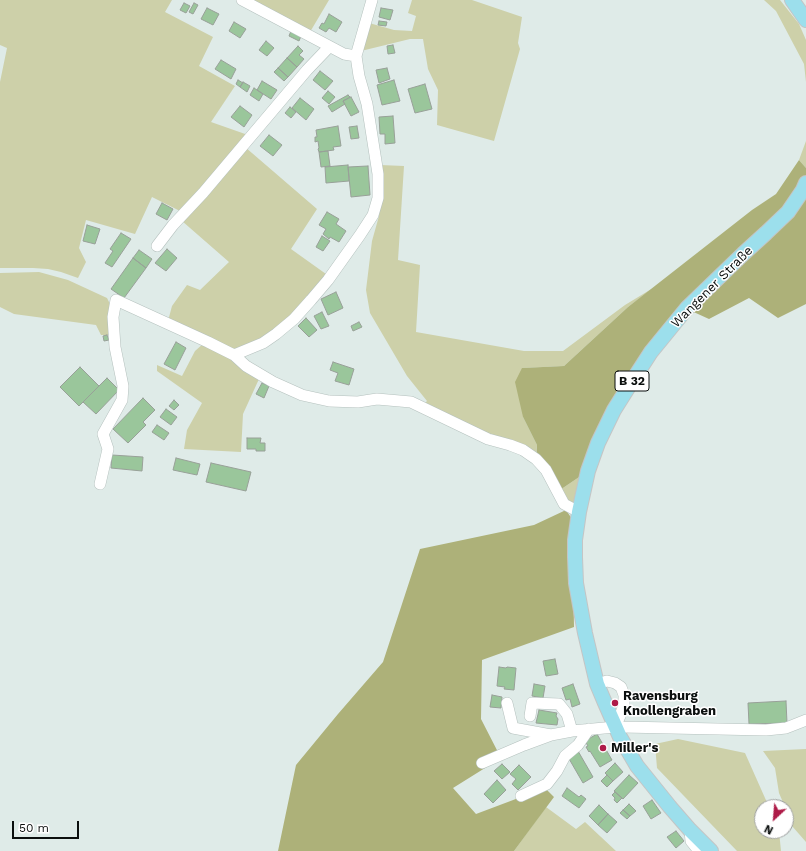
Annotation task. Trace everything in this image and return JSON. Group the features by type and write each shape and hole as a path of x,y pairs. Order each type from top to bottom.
{"main road":[{"path":"792,0 806,20"},
{"name":"Wangener Straße","path":"711,851 670,807 638,766 615,727 604,703 585,633 576,583 574,557 579,512 588,472 598,443 614,410 651,352 687,308 788,212 806,184"}],"street":[{"path":"242,0 329,47 344,54 356,56"},
{"path":"234,355 263,343 294,319 328,280 373,215 378,198 378,174 367,104 359,76 356,56 372,0"},
{"path":"157,246 173,225 203,193 307,70 329,47"},
{"path":"100,484 108,449 103,434 122,400 123,386 115,347 113,317 116,300 234,355 246,366 273,382 302,395 329,401 358,402 377,399 411,402 488,439 523,450 536,459 546,470 564,504 579,512"},
{"path":"598,684 607,682 615,684 621,687 624,694 624,705 615,727"},
{"path":"530,716 532,702 559,704 567,714 572,731"},
{"path":"507,703 513,728 551,735"},
{"path":"482,763 551,735 572,731 615,727 766,730 786,728 806,720"},
{"path":"521,796 547,784 558,771 564,756 578,745 589,729"},
{"path":"690,830 691,841 699,851"}],"green space":[{"path":"0,0 172,0 165,12 213,37 199,66 235,86 211,122 248,135 182,212 152,197 135,234 86,220 79,248 86,262 78,278 48,269 0,268 0,82 7,48 0,45"},
{"path":"248,0 329,0 310,32"},
{"path":"412,0 472,0 522,17 518,43 520,49 494,141 437,125 438,90 428,69 423,39 410,39 361,51 369,23 394,30 412,31 416,16 408,13"},
{"path":"764,0 780,0 799,24 806,40 806,82 804,64 776,11"},
{"path":"806,141 806,168 799,160"},
{"path":"245,147 317,209 291,249 326,274 290,316 259,343 236,349 226,347 168,321 172,306 187,285 200,290 229,262 182,221"},
{"path":"799,160 806,168 806,304 778,318 749,298 709,319 687,309 651,352 588,471 557,492 536,459 537,445 523,417 515,382 522,368 564,366 628,307 752,210 776,194"},
{"path":"380,165 404,166 398,260 420,265 416,332 524,351 563,351 625,305 653,288 628,307 564,366 522,368 523,417 537,445 536,454 485,435 423,405 427,401 407,376 370,313 366,290 372,241 379,216 381,190"},
{"path":"39,272 68,280 107,298 111,306 110,335 101,335 96,325 14,314 0,307 0,273"},
{"path":"204,343 227,355 259,379 243,414 241,452 184,449 187,430 202,403 157,371 157,365 182,376 195,351"},
{"path":"582,475 576,502 569,502 560,490"},
{"path":"566,510 572,519 574,627 482,660 481,719 501,758 453,788 476,814 545,788 554,797 514,851 278,851 296,765 383,662 420,549 534,525"},
{"path":"678,739 745,753 765,799 754,799 754,839 780,839 781,851 737,851 657,768 655,744"},
{"path":"806,749 806,842 794,828 794,799 782,799 779,793 775,768 763,751"},
{"path":"546,807 576,829 585,822 616,851 514,851"}],"building":[{"path":"184,3 190,6 186,13 180,10"},
{"path":"194,3 198,5 193,14 189,12"},
{"path":"207,8 219,14 213,25 201,19"},
{"path":"381,8 393,10 390,20 379,17"},
{"path":"329,14 342,22 336,32 329,28 326,32 319,28 322,23 324,24"},
{"path":"379,21 387,22 386,26 378,25"},
{"path":"234,22 246,29 240,38 229,31"},
{"path":"291,31 301,36 299,41 289,36"},
{"path":"266,41 274,48 267,56 259,50"},
{"path":"393,45 395,53 388,54 387,46"},
{"path":"298,46 303,51 299,55 304,59 297,67 287,58"},
{"path":"287,58 297,67 288,77 278,68"},
{"path":"221,60 236,69 231,79 215,69"},
{"path":"278,68 288,77 284,81 274,72"},
{"path":"387,68 390,79 379,83 376,70"},
{"path":"320,71 333,81 325,90 313,80"},
{"path":"238,80 243,83 240,87 236,84"},
{"path":"394,80 400,101 382,105 377,85"},
{"path":"262,81 277,90 271,99 257,90"},
{"path":"243,82 250,86 247,92 240,87"},
{"path":"425,84 432,109 415,113 408,89"},
{"path":"254,88 263,94 259,101 250,95"},
{"path":"328,91 335,97 329,104 322,98"},
{"path":"348,95 350,97 343,101 345,104 332,112 328,106"},
{"path":"351,97 359,112 351,116 343,101"},
{"path":"300,98 314,109 306,120 292,108"},
{"path":"240,106 252,115 244,127 231,117"},
{"path":"290,107 296,112 291,118 285,113"},
{"path":"393,116 395,143 385,144 385,134 380,134 379,117"},
{"path":"338,126 341,146 333,147 334,150 319,152 318,141 315,142 315,137 317,137 316,130"},
{"path":"357,126 359,138 351,139 349,127"},
{"path":"269,135 282,145 273,156 260,146"},
{"path":"328,151 330,166 321,167 319,152"},
{"path":"348,165 349,181 326,183 325,167"},
{"path":"368,166 370,195 351,197 348,167"},
{"path":"162,203 173,209 167,220 156,214"},
{"path":"327,212 339,219 336,224 346,231 339,242 330,237 329,239 323,234 326,229 319,225"},
{"path":"87,225 100,229 95,244 83,241"},
{"path":"121,233 131,239 112,267 105,263 113,251 110,249"},
{"path":"322,236 330,241 323,251 316,247"},
{"path":"167,249 177,258 166,271 155,263"},
{"path":"139,250 152,259 146,268 133,258"},
{"path":"133,258 146,268 124,298 111,289"},
{"path":"336,292 343,308 328,315 321,299"},
{"path":"322,312 329,326 321,329 314,316"},
{"path":"306,318 317,330 309,337 298,326"},
{"path":"359,322 362,327 353,331 351,326"},
{"path":"107,335 109,340 104,341 103,336"},
{"path":"176,342 186,348 175,370 164,364"},
{"path":"333,362 354,369 349,385 335,381 338,373 330,370"},
{"path":"80,367 99,386 79,406 60,387"},
{"path":"107,378 119,390 96,414 83,402"},
{"path":"262,383 269,386 264,398 256,394"},
{"path":"143,398 155,410 143,422 146,425 128,443 113,429"},
{"path":"174,400 179,405 174,410 169,406"},
{"path":"166,409 177,417 171,425 160,417"},
{"path":"157,425 169,433 164,440 152,432"},
{"path":"247,438 261,438 260,443 265,443 265,451 247,449"},
{"path":"112,455 143,457 142,471 111,468"},
{"path":"176,458 200,464 197,475 173,470"},
{"path":"211,463 251,472 246,491 206,482"},
{"path":"555,659 558,674 546,676 543,661"},
{"path":"499,667 516,668 514,690 504,689 505,687 497,686"},
{"path":"534,684 545,686 543,698 532,696"},
{"path":"573,684 580,704 572,707 570,699 566,700 562,688"},
{"path":"492,695 502,697 501,708 490,707"},
{"path":"786,701 787,723 749,724 748,703"},
{"path":"539,710 557,713 557,725 536,723"},
{"path":"597,734 612,760 600,767 586,747 588,746 585,741"},
{"path":"578,751 593,777 583,783 568,757"},
{"path":"615,763 623,772 613,781 605,773"},
{"path":"502,764 510,772 502,779 494,771"},
{"path":"519,765 531,777 518,790 512,784 516,779 510,774"},
{"path":"607,775 613,781 607,787 601,781"},
{"path":"629,775 638,783 623,799 614,791"},
{"path":"497,780 506,790 493,803 484,794"},
{"path":"567,788 579,797 581,795 586,799 579,808 562,796"},
{"path":"615,792 622,798 617,803 612,795"},
{"path":"652,800 661,813 651,819 643,806"},
{"path":"629,804 636,811 630,816 623,810"},
{"path":"599,805 608,814 598,825 589,816"},
{"path":"623,810 630,816 627,819 620,813"},
{"path":"608,814 617,822 607,833 598,825"},
{"path":"676,831 684,841 676,848 667,837"}],"place":[{"name":"Ravensburg Knollengraben","path":"615,703"},
{"name":"Miller's","path":"603,748"}]}
